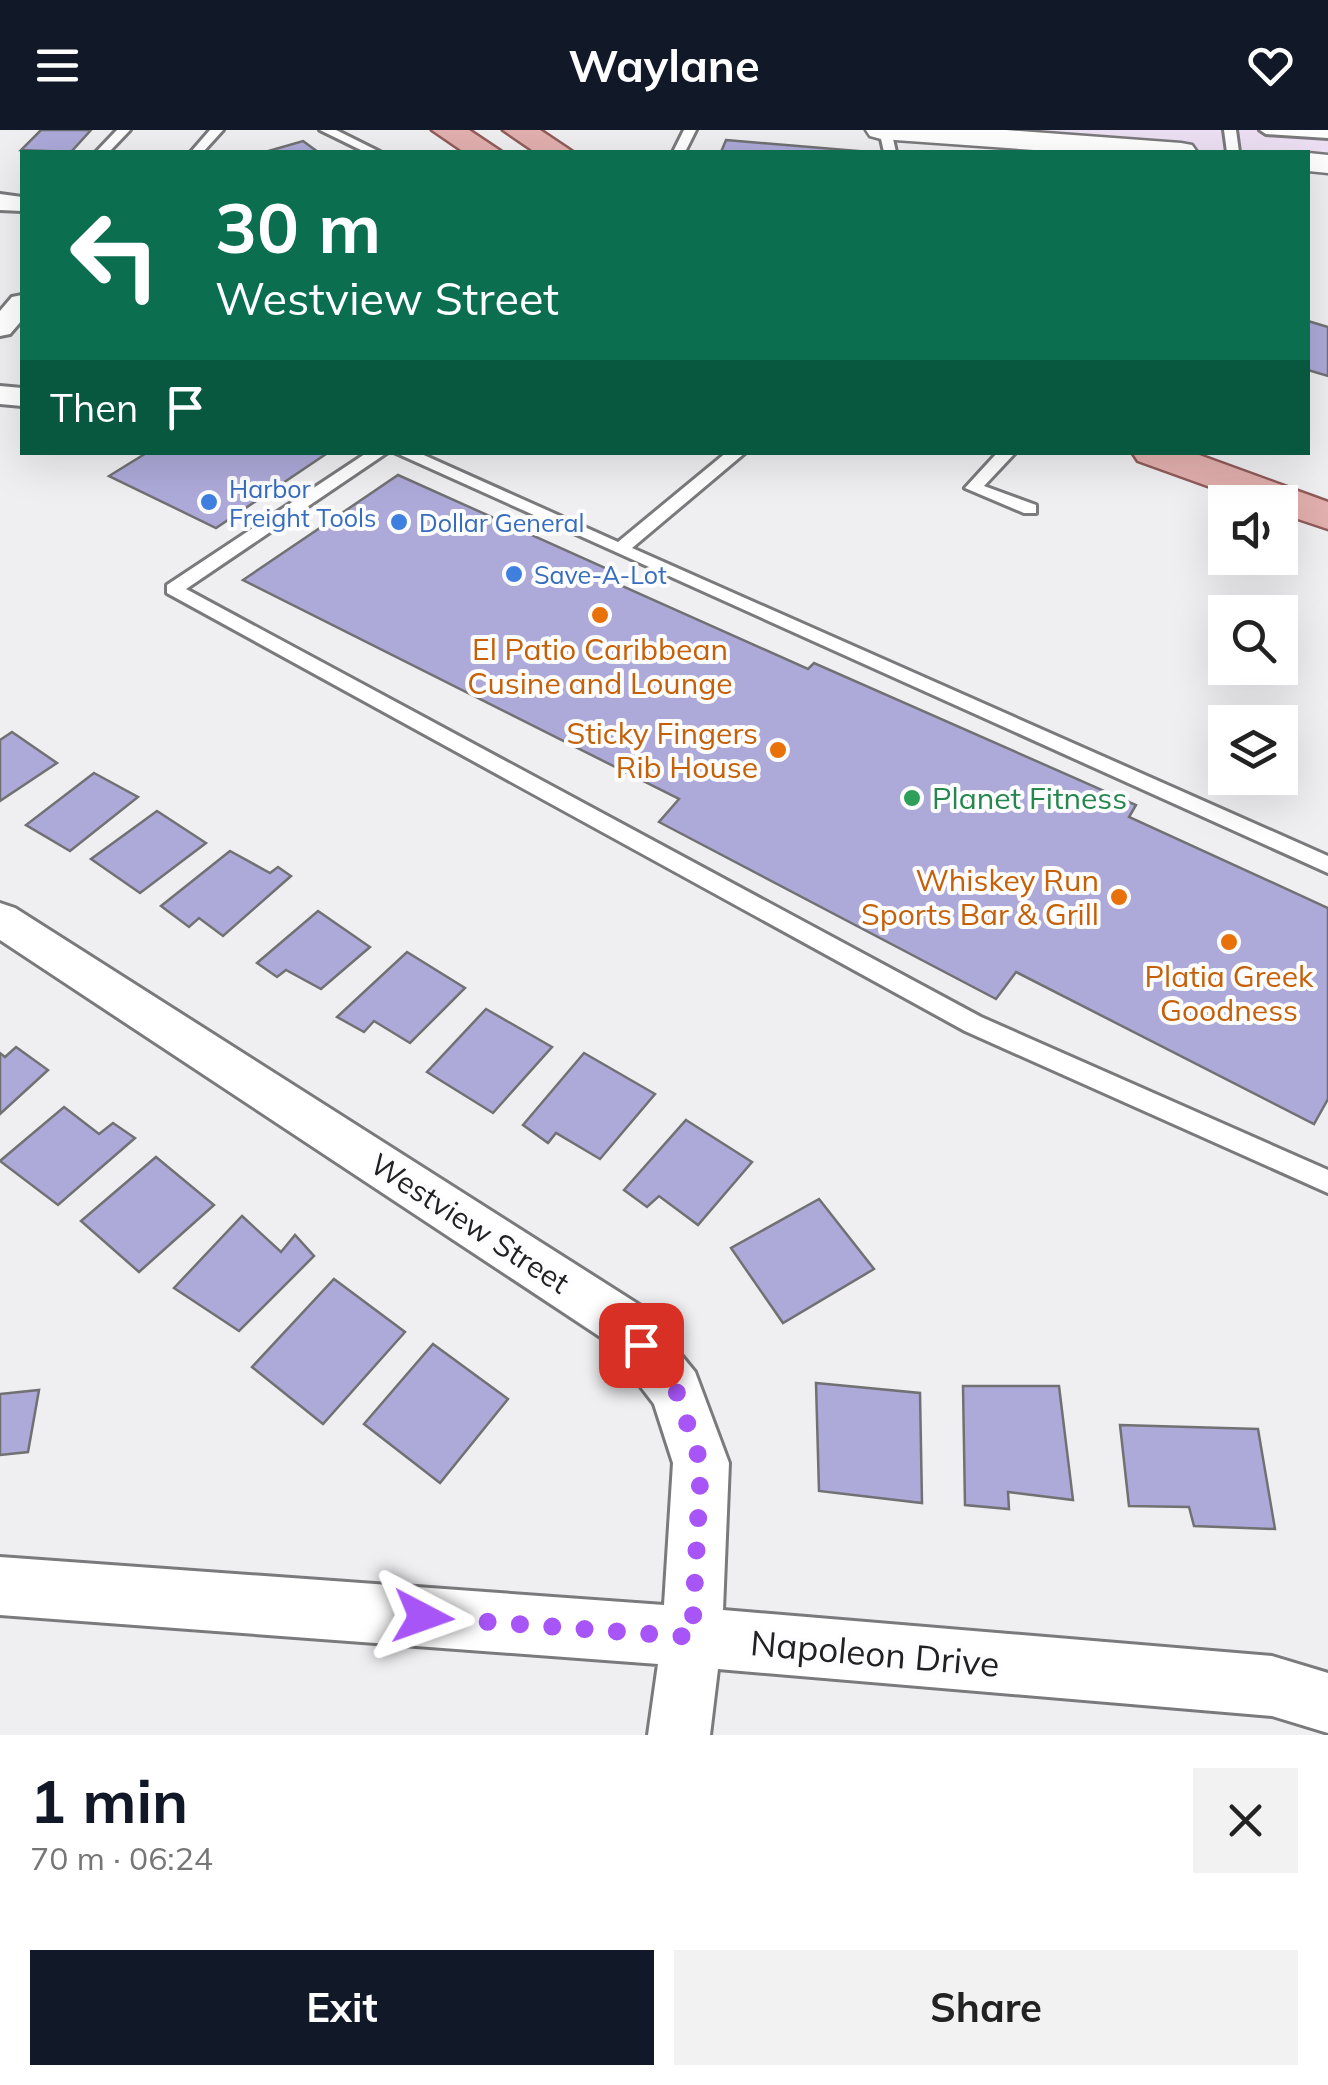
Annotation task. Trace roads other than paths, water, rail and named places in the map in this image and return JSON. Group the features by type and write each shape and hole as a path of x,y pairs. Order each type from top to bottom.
{"main road":[{"path":"446,130 482,150"},
{"path":"518,130 553,150"},
{"path":"1160,455 1328,516"},
{"path":"1263,455 1328,478"}],"street":[{"path":"883,130 1156,150"},
{"path":"0,328 20,305"},
{"name":"Westview Street","path":"0,920 624,1322 676,1390 701,1464 692,1637 679,1735"},
{"name":"Napoleon Drive","path":"0,1586 692,1637 1272,1686 1328,1703"}],"lane":[{"path":"104,150 124,130"},
{"path":"200,149 217,130"},
{"path":"326,130 370,150"},
{"path":"1266,130 1328,134"},
{"path":"375,455 173,589 974,1024 1328,1182"},
{"path":"409,455 1328,866"},
{"path":"619,550 734,455"},
{"path":"1004,455 973,488 1030,509"}],"place":[{"name":"Harbor Freight Tools","path":"209,502"},
{"name":"Dollar General","path":"399,522"},
{"name":"Save-A-Lot","path":"514,574"},
{"name":"El Patio Caribbean Cusine and Lounge","path":"600,615"},
{"name":"Sticky Fingers Rib House","path":"778,750"},
{"name":"Planet Fitness","path":"912,798"},
{"name":"Whiskey Run Sports Bar & Grill","path":"1119,897"},
{"name":"Platia Greek Goodness","path":"1229,942"}]}
